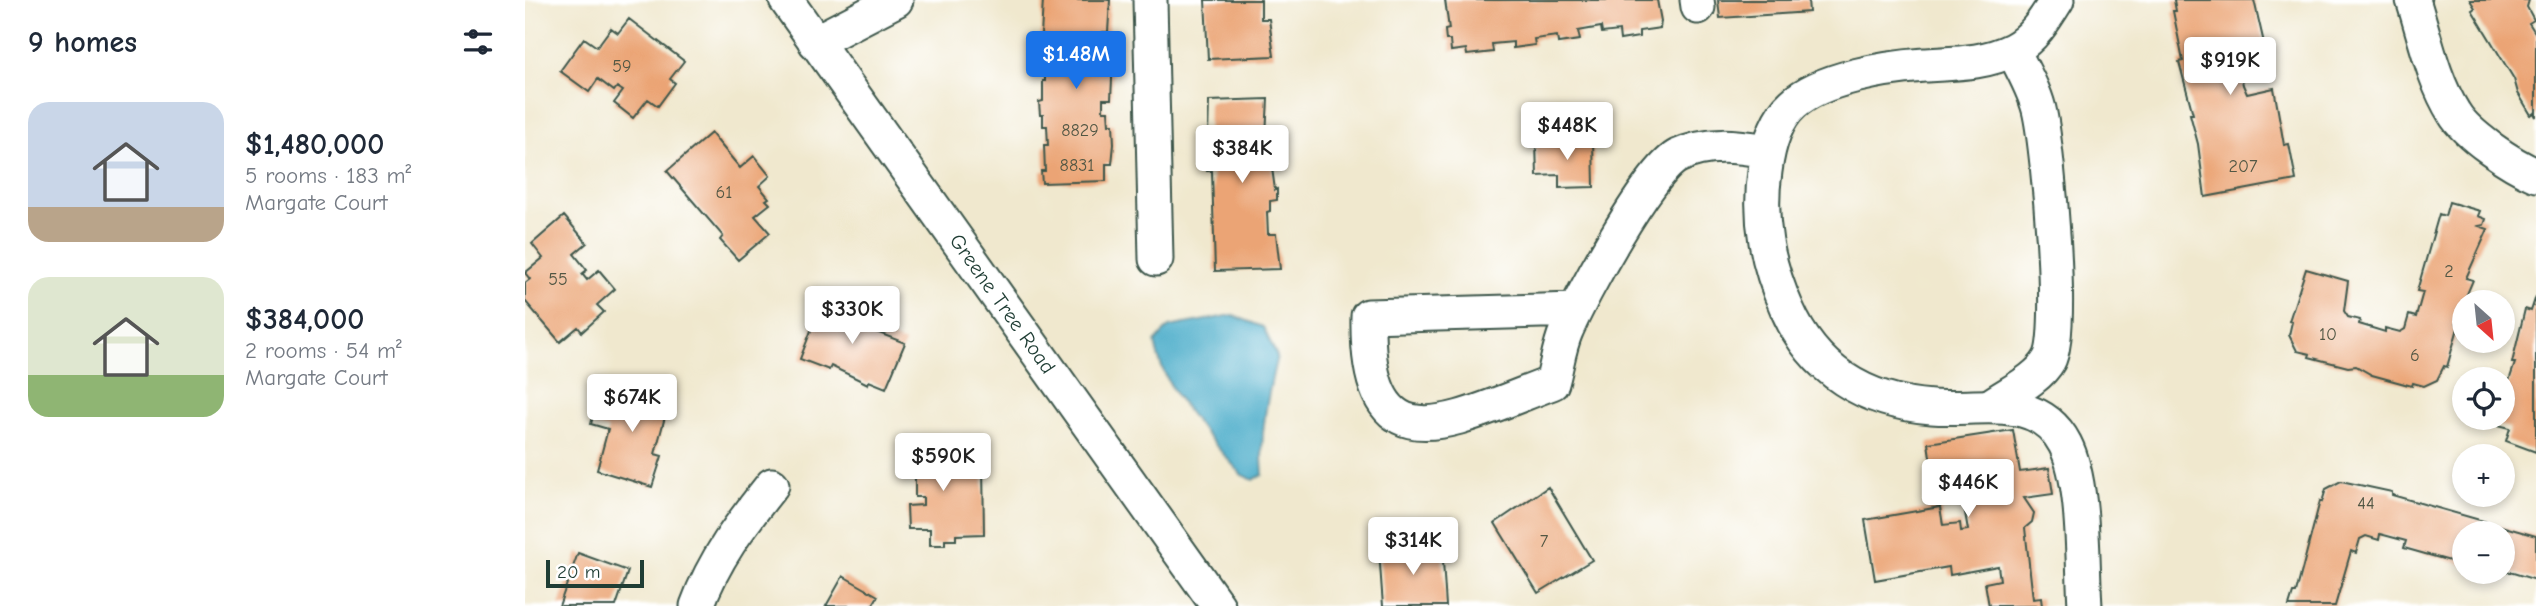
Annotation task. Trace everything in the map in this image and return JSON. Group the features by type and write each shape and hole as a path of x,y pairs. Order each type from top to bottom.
{"street":[{"name":"Greene Tree Road","path":"786,0 1218,606"},
{"path":"815,41 896,0"},
{"path":"1150,0 1156,259"},
{"path":"2057,0 2042,25 2013,50 1975,62 1919,65 1861,75 1820,88 1793,104 1776,128 1767,151 1762,190 1763,234 1774,280 1793,324 1826,369 1867,393 1932,407 2013,407 2049,421 2065,443 2075,468 2085,606"},
{"path":"2413,0 2436,74 2454,115 2498,152 2522,169 2536,175"},
{"path":"1990,406 2032,377 2049,360 2057,332 2053,237 2040,113 2013,50"},
{"path":"1576,310 1368,316 1367,354 1386,407 1401,420 1423,424 1450,421 1552,383 1565,334 1576,310 1622,229 1654,180 1675,157 1706,146 1734,146 1767,151"},
{"path":"697,606 707,578 733,533 772,485"}],"water":[{"path":"1232,315 1263,327 1277,356 1263,430 1263,475 1253,480 1242,475 1189,413 1167,379 1155,342 1169,327"}],"building":[{"path":"1043,0 1110,0 1108,32 1103,32 1107,59 1112,60 1111,99 1103,99 1103,111 1108,111 1109,124 1113,124 1114,144 1112,164 1106,164 1106,181 1042,183 1041,171 1045,171 1044,145 1048,145 1047,126 1043,126 1039,102 1043,101 1045,60 1041,61 1037,36 1041,36"},
{"path":"1205,0 1261,0 1261,19 1269,19 1274,56 1208,59"},
{"path":"1445,0 1657,0 1661,21 1660,28 1639,31 1639,37 1620,40 1619,31 1602,33 1601,27 1578,31 1580,40 1558,43 1557,36 1534,39 1535,45 1513,48 1513,42 1492,44 1493,52 1467,55 1466,49 1451,51 1450,40 1446,40 1445,30 1449,29"},
{"path":"1718,0 1808,0 1809,12 1720,18"},
{"path":"2174,0 2254,0 2270,69 2241,75 2243,85 2247,94 2274,88 2284,145 2289,144 2296,180 2205,197 2198,144 2190,114 2193,114 2179,62 2183,61 2173,11 2176,11"},
{"path":"2470,0 2529,0 2527,7 2534,20 2529,23 2536,34 2536,117 2534,113 2531,115 2518,93 2514,79 2472,10 2475,8"},
{"path":"629,19 684,61 670,79 675,83 658,106 648,99 633,118 614,103 623,91 617,87 614,91 598,79 589,92 560,71 584,38 597,47 611,28 618,33"},
{"path":"1268,99 1266,135 1274,136 1272,168 1277,200 1270,201 1270,211 1267,212 1268,234 1276,234 1280,269 1215,271 1212,171 1207,171 1209,101"},
{"path":"711,133 740,168 754,156 770,176 759,186 769,198 766,200 770,204 755,216 770,233 738,260 720,240 723,236 667,171"},
{"path":"1593,140 1594,187 1559,188 1559,175 1537,176 1536,142"},
{"path":"2449,202 2480,211 2478,216 2486,219 2484,225 2479,226 2488,229 2466,278 2473,280 2469,290 2452,290 2452,349 2447,367 2444,366 2437,380 2424,386 2413,383 2412,386 2372,375 2356,366 2348,367 2309,357 2310,354 2297,351 2289,335 2292,322 2289,321 2306,269 2348,281 2344,311 2348,317 2360,320 2359,324 2385,332 2385,328 2400,332 2405,329 2409,315 2416,317 2423,292 2417,291 2439,214 2445,216"},
{"path":"564,216 587,243 574,254 587,270 582,274 587,280 599,270 615,289 597,305 604,312 582,332 578,327 560,342 525,301 525,283 530,279 525,273 543,258 532,244"},
{"path":"2536,296 2536,452 2506,441 2509,430 2515,430 2515,363 2512,363 2525,309 2531,311"},
{"path":"853,304 877,314 871,330 905,343 886,388 869,381 868,384 831,366 829,370 800,359 821,305 848,317"},
{"path":"621,384 670,398 655,454 662,456 652,487 597,470 608,429 591,424 598,398 615,403"},
{"path":"2013,430 2020,472 2049,468 2053,494 2024,498 2034,513 2032,522 2025,528 2033,599 2041,598 2042,606 1989,606 1985,583 2000,580 1998,566 1950,575 1949,567 1875,580 1865,520 1940,507 1943,525 1960,523 1961,531 1968,530 1963,501 1937,505 1928,443"},
{"path":"940,442 940,457 964,457 965,466 983,465 984,534 956,535 956,540 945,540 945,545 930,545 930,529 908,529 907,506 923,505 923,497 915,497 915,477 900,477 899,443"},
{"path":"2341,481 2392,492 2392,495 2483,521 2452,521 2452,562 2404,548 2406,541 2380,534 2379,540 2366,536 2360,539 2356,553 2351,551 2335,606 2289,606 2293,593 2296,593 2320,501 2322,502 2326,489"},
{"path":"1548,487 1592,560 1538,593 1495,523"},
{"path":"2515,530 2536,536 2536,580 2515,574"},
{"path":"1442,546 1446,606 1383,606 1379,551"},
{"path":"578,553 628,571 616,606 559,606"},
{"path":"843,576 878,596 872,606 826,606"}]}
